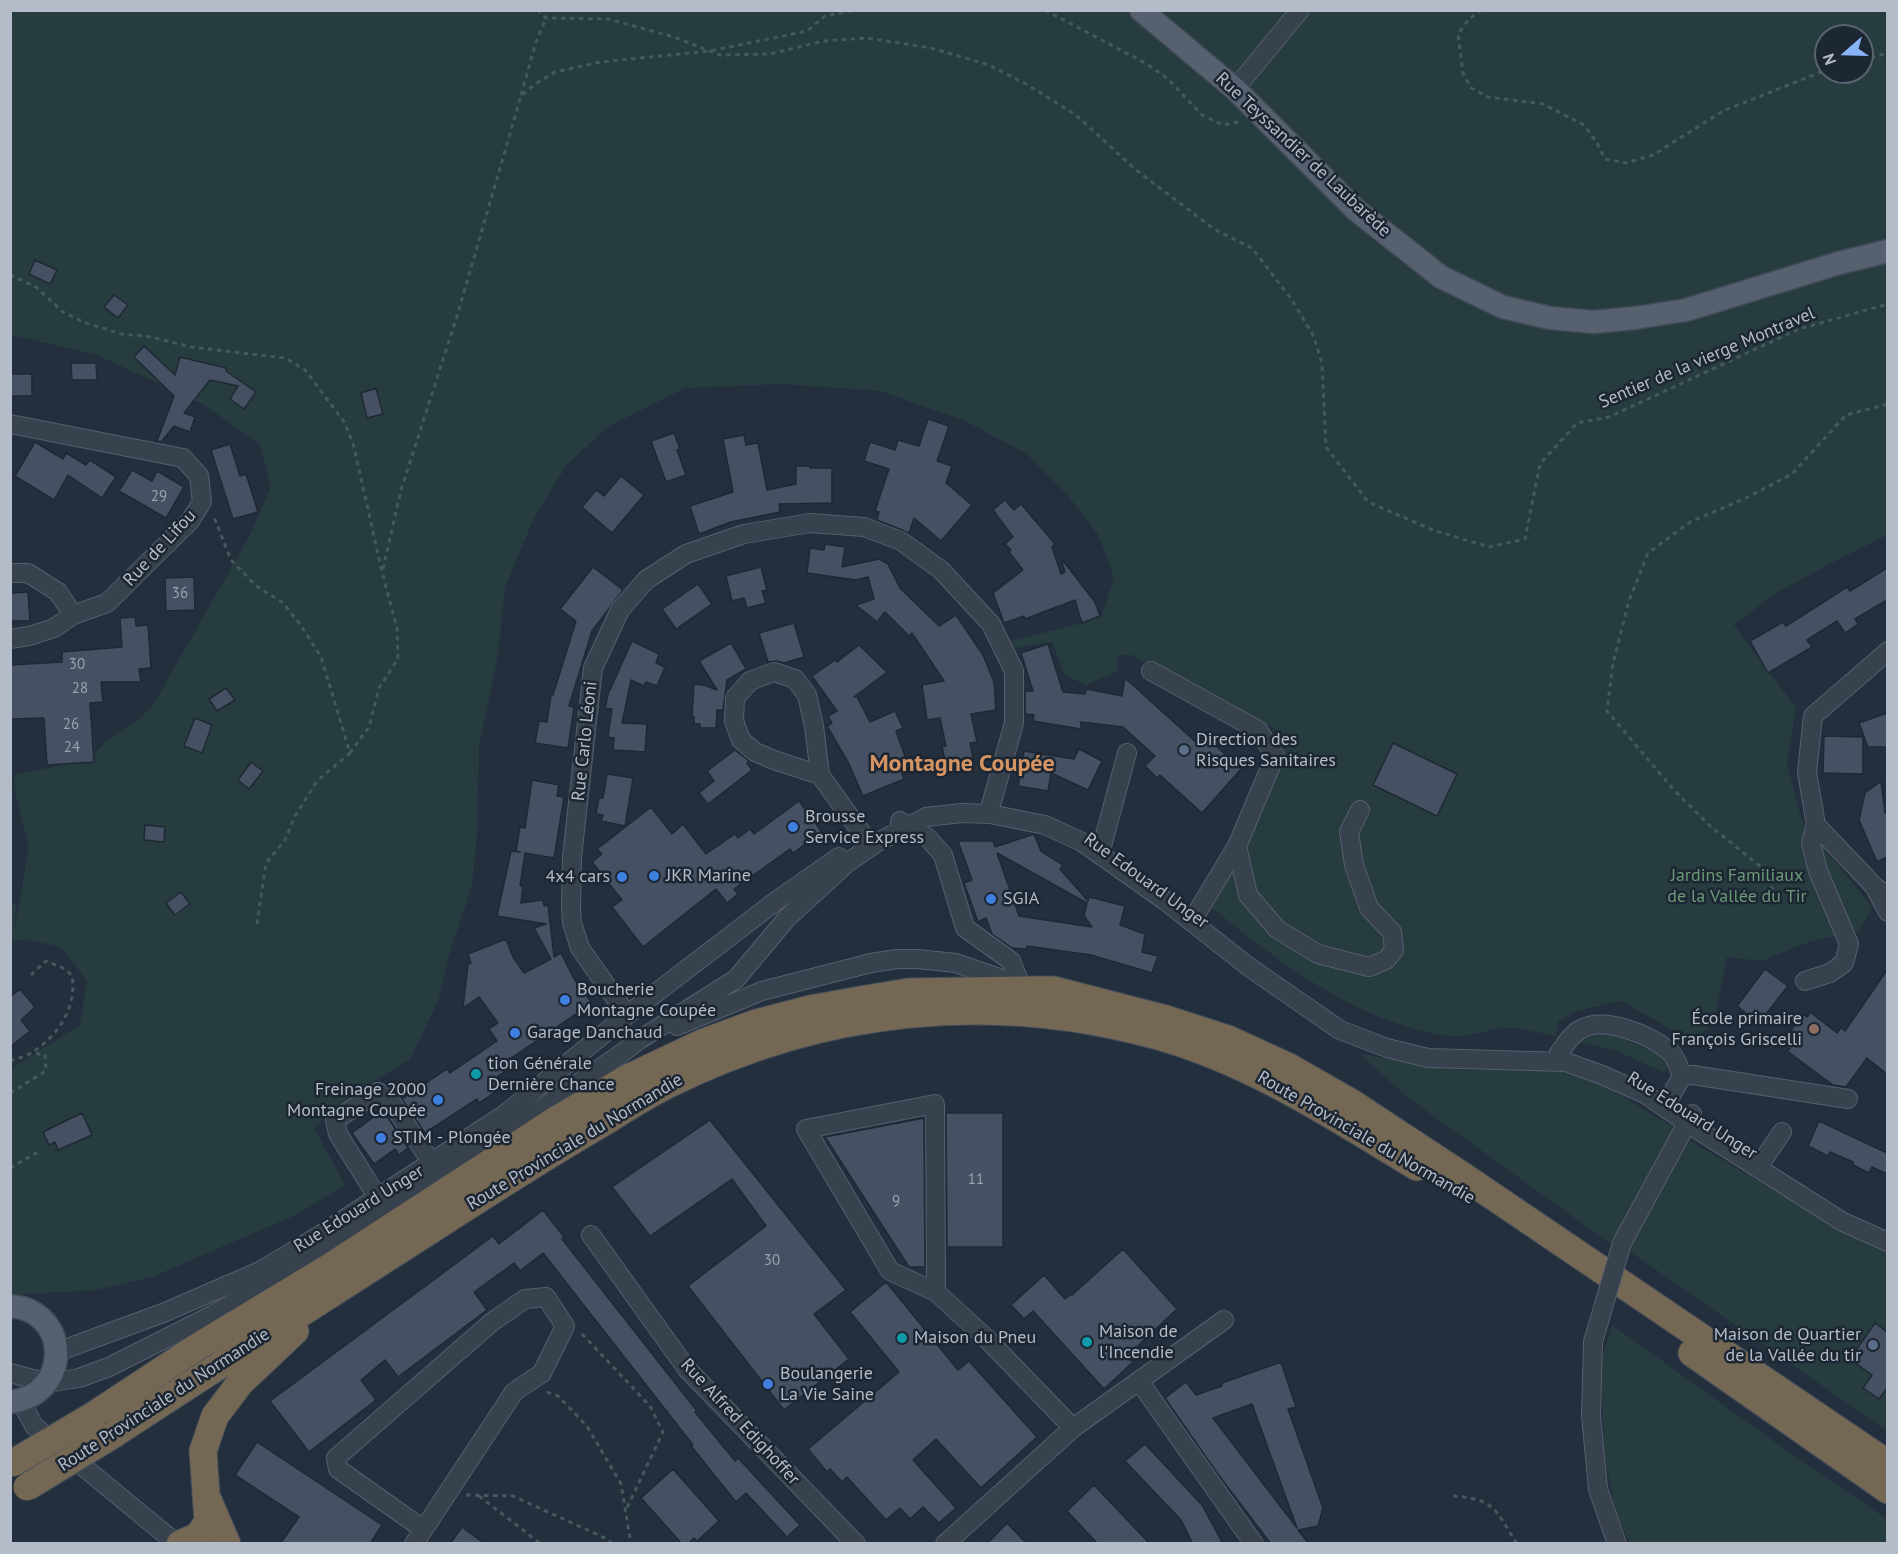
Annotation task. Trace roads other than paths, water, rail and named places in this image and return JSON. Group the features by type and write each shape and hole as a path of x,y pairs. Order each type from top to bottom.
{"highway":[{"name":"Route Provinciale du Normandie","path":"12,1464 94,1415 197,1347 328,1268 554,1121 627,1079 702,1043 766,1020 860,1000 908,992 1023,988 1054,990 1166,1019 1228,1039 1300,1073 1352,1103 1463,1176 1887,1464"},
{"name":"Route Provinciale du Normandie","path":"19,1492 114,1434 560,1147 667,1085 736,1054 828,1025 904,1014 988,1009 1077,1018 1158,1036 1218,1057 1283,1086 1482,1206 1887,1490"},
{"path":"178,1544 198,1536 208,1522 203,1451 215,1416 240,1383 353,1280"},
{"path":"205,1493 226,1544"}],"main road":[{"name":"Rue Teyssandier de Laubarède","path":"1141,10 1235,89 1355,209 1441,277 1503,307 1550,318 1594,322 1635,318 1686,310 1839,263 1887,251"},
{"path":"10,1306 34,1313 46,1323 54,1337 57,1352 55,1369 48,1383 36,1394 16,1402"}],"street":[{"path":"1235,89 1300,10"},
{"name":"Rue de Lifou","path":"10,424 183,458 199,476 202,502 190,521 107,603 73,615 54,627 29,636 10,639"},
{"name":"Rue Carlo Léoni","path":"627,1015 589,963 576,938 571,909 572,857 593,668 620,610 646,580 686,554 744,534 810,523 864,527 901,541 941,570 991,624 1014,671 1014,723 991,805"},
{"path":"10,573 28,573 58,592 73,615"},
{"path":"1805,981 1830,974 1844,963 1849,944 1818,871 1811,843 1816,825 1807,772 1813,716 1887,651"},
{"path":"1151,671 1258,730 1275,756 1237,846 1195,916"},
{"path":"820,775 764,756 755,752 741,740 734,721 735,698 750,681 774,672 795,680 807,694 814,726 820,775 866,839"},
{"path":"1102,846 1127,753"},
{"name":"Rue Edouard Unger","path":"57,1352 163,1313 260,1270 378,1198 504,1115 627,1015 776,901 866,839 904,823 925,811 968,803 1037,814 1091,838 1287,985 1354,1028 1418,1050 1559,1053 1623,1074 1670,1099 1689,1118 1763,1160 1809,1190 1887,1231"},
{"path":"1237,846 1248,895 1277,929 1318,954 1369,966 1386,960 1394,950 1392,932 1369,908 1354,865 1349,832 1360,810"},
{"path":"10,1373 48,1383 79,1378 109,1367 212,1315 368,1223 445,1174 639,1040 736,979 788,917 847,863 904,823 927,817 962,813 990,814 1045,825 1083,842 1164,900 1249,967 1340,1030 1387,1048 1428,1058 1566,1062 1602,1075 1645,1094 1689,1118 1843,1222 1887,1242"},
{"path":"904,823 928,838 943,855 965,928 1011,961 1023,988"},
{"path":"1816,825 1881,890 1887,912"},
{"path":"639,1040 762,991 871,963 917,959 956,963 1023,988"},
{"path":"1559,1053 1574,1034 1584,1027 1611,1025 1646,1037 1670,1052 1677,1061 1682,1076 1670,1099"},
{"path":"1682,1076 1693,1075 1848,1098"},
{"path":"378,1198 338,1134 335,1119 378,1092 389,1099 432,1163"},
{"path":"936,1292 935,1104 806,1129 890,1271 936,1292 985,1337 1073,1428"},
{"path":"1617,1544 1598,1489 1591,1415 1593,1342 1622,1243 1689,1118"},
{"path":"1763,1160 1782,1132"},
{"name":"Rue Alfred Edighoffer","path":"591,1235 687,1369 856,1544"},
{"path":"546,1297 565,1326 542,1373 514,1392 418,1536 338,1469 336,1458 492,1322 525,1299 546,1297"},
{"path":"945,1544 1073,1428 1224,1320"},
{"path":"1139,1381 1254,1544"},
{"path":"16,1402 34,1426 178,1544"}],"place":[{"name":"Direction des Risques Sanitaires","path":"1184,750"},
{"name":"Brousse Service Express","path":"793,827"},
{"name":"JKR Marine","path":"654,876"},
{"name":"4x4 cars","path":"622,877"},
{"name":"SGIA","path":"991,899"},
{"name":"Boucherie Montagne Coupée","path":"565,1000"},
{"name":"École primaire François Griscelli","path":"1814,1029"},
{"name":"Garage Danchaud","path":"515,1033"},
{"name":"tion Générale Dernière Chance","path":"476,1074"},
{"name":"Freinage 2000 Montagne Coupée","path":"438,1100"},
{"name":"STIM - Plongée","path":"381,1138"},
{"name":"Maison du Pneu","path":"902,1338"},
{"name":"Maison de l'Incendie","path":"1087,1342"},
{"name":"Maison de Quartier de la Vallée du tir","path":"1873,1345"},
{"name":"Boulangerie La Vie Saine","path":"768,1384"}],"district":[{"name":"Montagne Coupée","path":"962,764"}],"park label":[{"name":"Jardins Familiaux de la Vallée du Tir","path":"1737,886"}]}
